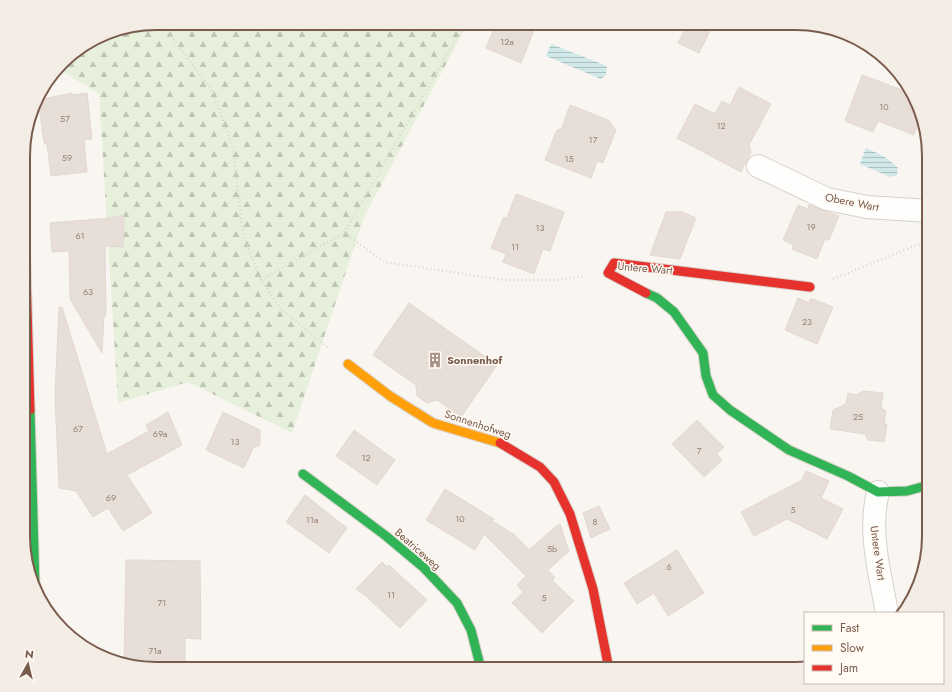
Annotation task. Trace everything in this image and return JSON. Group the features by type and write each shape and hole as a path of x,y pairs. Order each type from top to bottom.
{"street":[{"name":"Obere Wart","path":"758,166 827,199 867,207 922,211"},
{"name":"Untere Wart","path":"810,287 614,263 608,273 630,286 657,298 674,312 703,353 706,376 713,395 730,410 789,450 848,476 878,492 873,522 878,563 887,612"},
{"name":"Sonnenhofweg","path":"348,364 390,396 433,422 504,444 540,467 554,482 570,514 582,549 593,589 608,662"},
{"path":"30,394 36,572"},
{"name":"Beatriceweg","path":"303,474 386,536 423,567 457,604 470,630 479,662"},
{"path":"878,492 907,491 922,487"}],"path":[{"path":"166,30 212,90 233,148 242,234 262,280 281,309 348,364"},
{"path":"262,280 344,233 461,30"},
{"path":"344,233 385,262 446,272 504,280 557,280 608,273"},
{"path":"810,287 922,243"}],"green space":[{"path":"464,30 365,215 292,433 188,382 118,403 99,94 63,71 79,56 93,47 124,34 140,31"}],"water":[{"path":"551,44 607,66 606,75 601,79 546,56"},
{"path":"866,148 884,156 895,165 898,168 897,175 890,177 860,164"}],"building":[{"path":"493,30 534,30 521,63 486,48"},
{"path":"684,30 710,30 699,53 678,43"},
{"path":"862,75 904,90 909,100 918,124 914,135 878,121 873,132 845,121"},
{"path":"739,87 771,104 749,145 751,152 741,172 677,138 695,104 715,114 722,101 730,105"},
{"path":"72,93 72,95 87,93 92,139 84,140 87,172 51,176 47,144 44,143 39,110 44,99"},
{"path":"570,105 608,120 616,130 603,163 597,161 591,178 545,160 556,132 558,129 561,130"},
{"path":"516,194 564,212 550,251 543,249 534,274 503,262 506,254 491,248 504,217 507,218"},
{"path":"798,205 808,209 809,205 839,216 829,240 825,239 817,259 792,249 794,245 783,240"},
{"path":"666,212 682,212 696,218 680,259 650,255"},
{"path":"124,215 123,247 105,246 106,316 104,316 102,353 70,299 69,251 52,252 50,223 111,218"},
{"path":"798,298 809,303 810,299 813,299 833,307 817,344 785,330"},
{"name":"Sonnenhof","path":"409,303 497,365 461,417 437,400 427,403 417,396 416,385 373,355"},
{"path":"59,307 62,307 107,454 149,431 146,425 168,412 182,445 127,475 152,513 123,531 108,508 93,517 76,491 59,488 55,396"},
{"path":"864,391 883,393 881,408 886,411 884,423 887,425 884,442 868,440 865,434 830,429 833,410 846,404 848,393 856,395"},
{"path":"223,412 260,430 260,445 253,448 244,468 206,450"},
{"path":"697,420 724,447 717,454 722,460 704,477 672,444"},
{"path":"354,430 395,460 377,485 336,456"},
{"path":"806,471 829,481 821,498 843,509 827,539 787,519 754,536 741,512 802,480"},
{"path":"445,489 494,519 492,521 515,535 529,550 560,524 569,551 548,570 555,578 552,580 574,601 542,633 512,603 523,592 517,585 526,576 484,534 475,550 426,520"},
{"path":"305,495 347,528 329,553 286,522"},
{"path":"599,506 610,529 591,538 583,513"},
{"path":"677,550 704,593 668,616 654,593 637,604 624,583"},
{"path":"126,560 200,561 201,639 185,638 185,662 148,662 124,658"},
{"path":"382,562 387,567 389,565 427,600 400,628 366,596 356,589"}],"traffic: fast":[{"path":"646,293 657,298 674,312 703,353 706,376 713,395 730,410 789,450 848,476 878,492 907,491 922,487"},
{"path":"30,410 35,569"},
{"path":"303,474 386,536 423,567 457,603 471,630 479,662"}],"traffic: slow":[{"path":"348,364 390,396 433,423 500,443"}],"traffic: jam":[{"path":"646,293 608,273 614,263 810,287"},
{"path":"500,443 540,467 554,482 570,514 593,589 608,662"}],"place":[{"name":"Sonnenhof","path":"435,360"}]}
